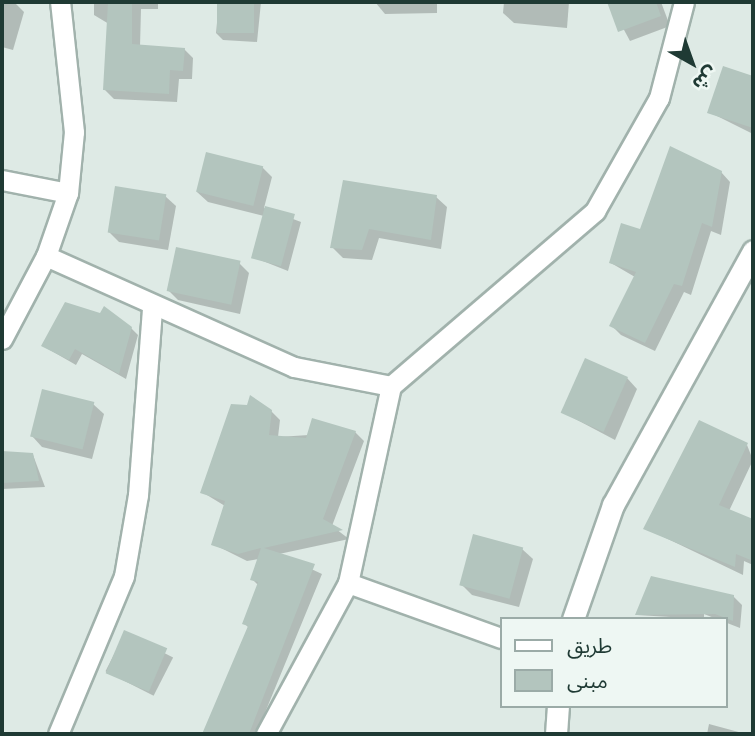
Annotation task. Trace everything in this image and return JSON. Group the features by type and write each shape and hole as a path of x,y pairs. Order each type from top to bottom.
{"street":[{"path":"2,339 46,256 68,193 74,132 60,2"},
{"path":"266,734 348,583 391,386 595,211 632,156 659,98 684,2"},
{"path":"2,180 68,193"},
{"path":"574,617 612,505 753,251"},
{"path":"46,256 152,309 294,367 391,386"},
{"path":"58,734 124,576 138,495 152,309"},
{"path":"348,583 500,638"},
{"path":"556,734 558,708"}],"building":[{"path":"108,2 132,2 132,44 185,48 183,71 170,70 169,94 103,90"},
{"path":"217,2 254,2 254,33 217,33"},
{"path":"607,2 656,2 661,16 618,32"},
{"path":"723,66 753,76 753,128 707,113"},
{"path":"670,146 722,171 712,227 702,223 682,286 674,284 645,343 609,326 636,272 609,263 621,223 640,229"},
{"path":"206,152 263,166 253,206 196,192"},
{"path":"343,180 437,195 431,240 369,229 362,250 330,248"},
{"path":"115,186 166,194 159,241 108,232"},
{"path":"265,206 295,214 281,266 251,258"},
{"path":"176,247 241,261 231,305 167,291"},
{"path":"65,302 100,313 104,306 132,327 119,374 75,349 69,360 41,346"},
{"path":"585,358 628,377 604,432 561,413"},
{"path":"42,389 94,402 83,450 30,437"},
{"path":"250,395 272,410 269,435 306,438 312,418 356,431 323,519 343,530 264,548 315,564 249,734 202,734 248,626 242,624 258,582 250,580 261,548 238,554 211,545 225,501 200,493 231,404 247,405"},
{"path":"699,420 748,443 719,505 753,519 753,561 736,554 735,567 643,529"},
{"path":"2,451 33,453 39,481 2,483"},
{"path":"473,534 523,547 510,599 459,585"},
{"path":"651,576 734,595 733,621 715,614 635,615"},
{"path":"124,630 167,648 149,692 106,673"}]}
